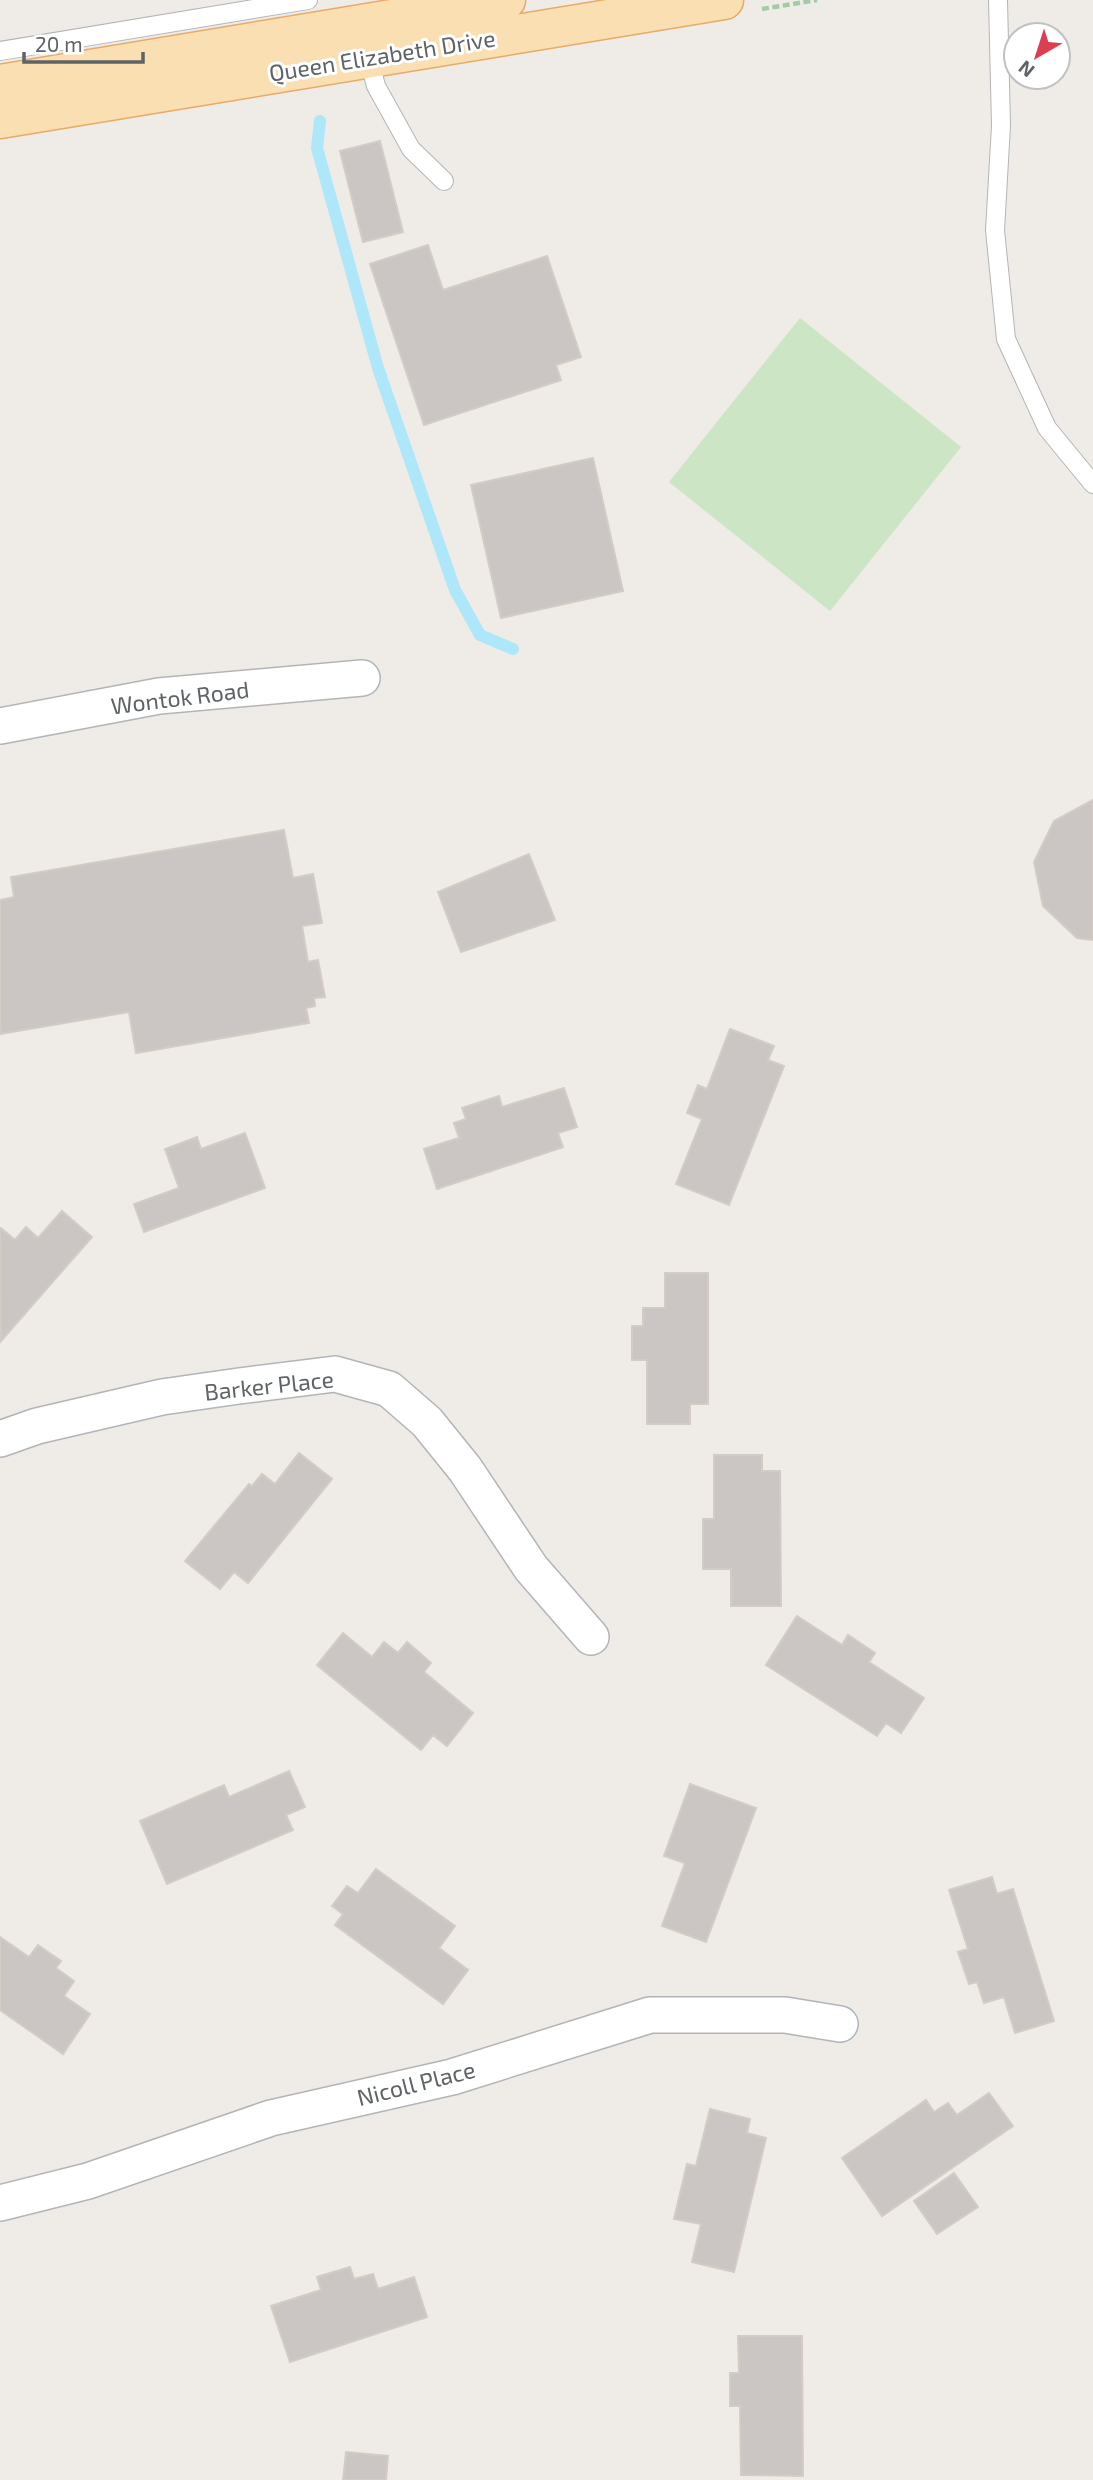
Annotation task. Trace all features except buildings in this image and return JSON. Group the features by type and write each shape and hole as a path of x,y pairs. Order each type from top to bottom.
{"main road":[{"name":"Queen Elizabeth Drive","path":"0,119 366,41 506,0"},
{"name":"Queen Elizabeth Drive","path":"0,84 724,0"}],"street":[{"name":"Wontok Road","path":"0,726 159,696 362,678"},
{"name":"Barker Place","path":"0,1439 37,1426 162,1397 239,1385 335,1374 389,1390 427,1422 465,1469 531,1568 590,1637"},
{"name":"Nicoll Place","path":"0,2203 89,2181 271,2118 452,2077 650,2015 785,2015 839,2024"}],"lane":[{"path":"0,51 308,0"},
{"path":"998,0 1001,126 995,230 1006,339 1047,428 1093,484"},
{"path":"366,41 376,86 411,149 444,181"}],"green space":[{"path":"800,318 961,447 830,611 669,482"}],"waterway":[{"path":"320,121 317,148 378,368 455,590 480,635 513,649"}]}
